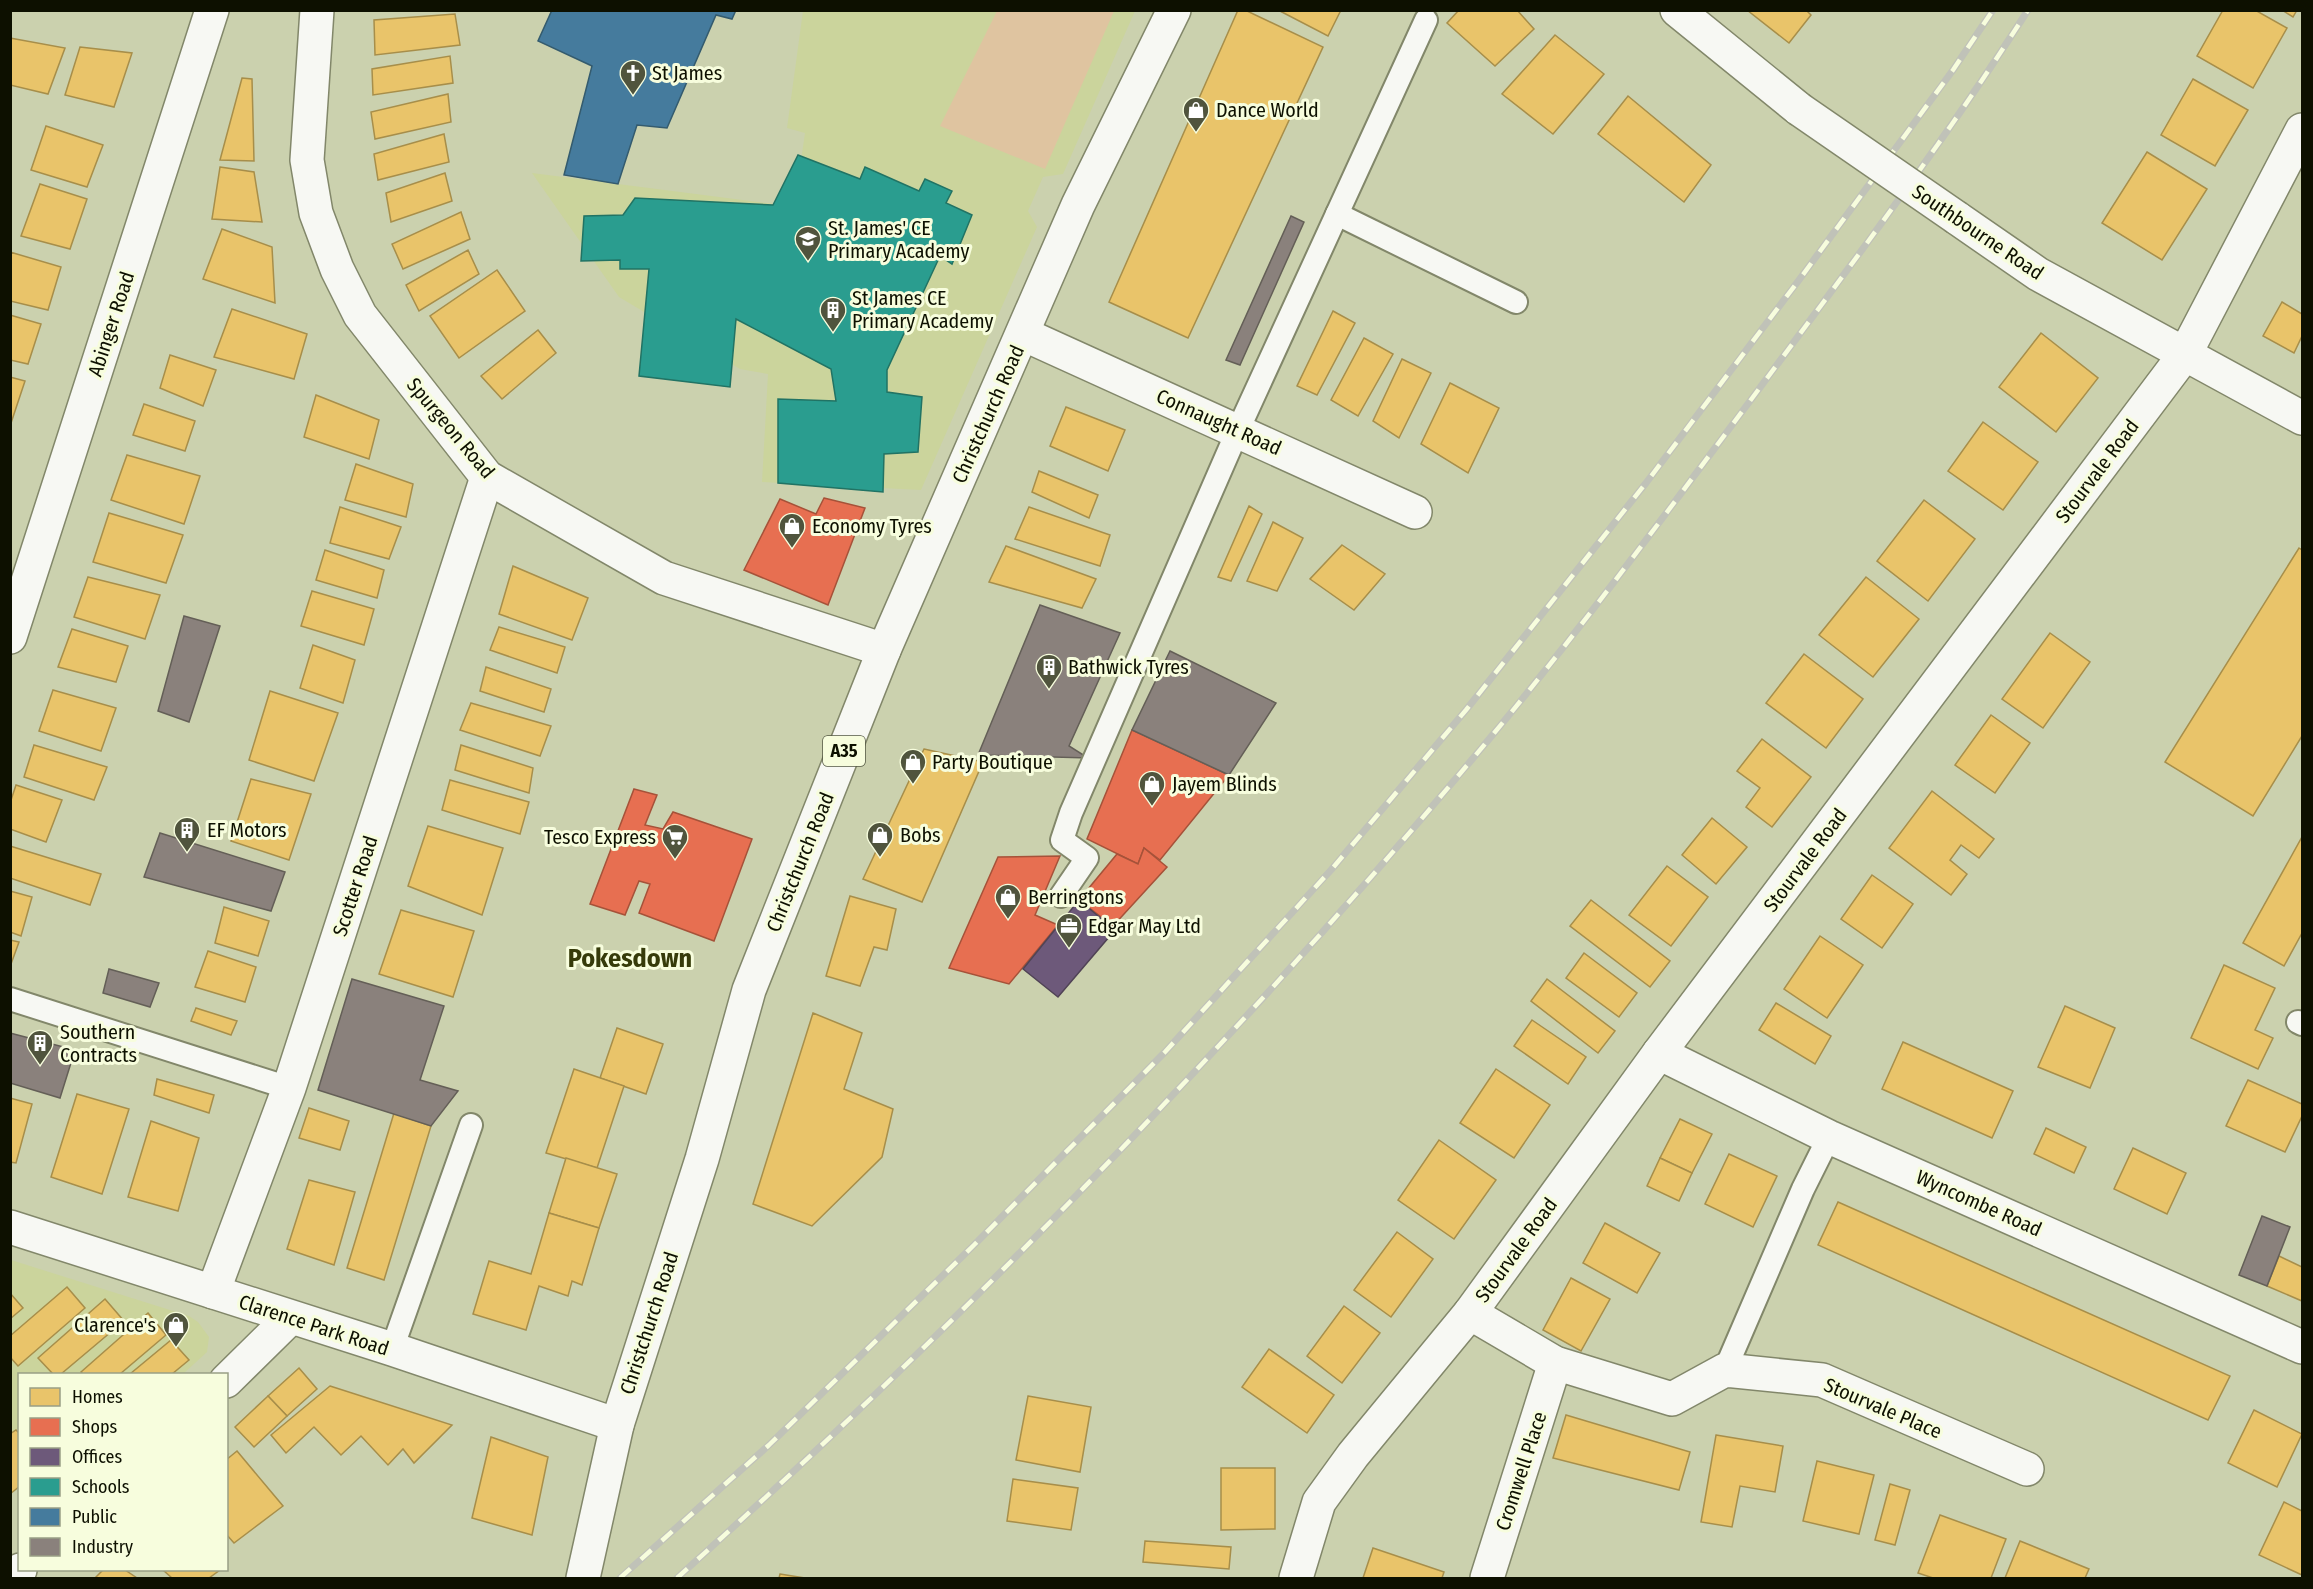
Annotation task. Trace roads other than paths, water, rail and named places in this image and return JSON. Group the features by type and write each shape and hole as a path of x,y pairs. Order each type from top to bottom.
{"street":[{"name":"Abinger Road","path":"10,637 212,10"},
{"name":"Spurgeon Road","path":"317,10 307,160 316,213 337,269 360,315 486,477 664,578 884,650"},
{"name":"Christchurch Road","path":"583,1578 593,1521 617,1425 702,1160 749,990 884,650 1078,205 1174,10"},
{"name":"Southbourne Road","path":"1677,10 1799,109 2038,274 2302,418"},
{"name":"Stourvale Road","path":"1296,1578 1319,1502 1353,1455 1470,1312 1659,1053 2185,354 2302,130"},
{"name":"Connaught Road","path":"1023,334 1414,512"},
{"name":"Scotter Road","path":"213,1292 289,1088 486,477"},
{"name":"Wyncombe Road","path":"1659,1053 1829,1137 2302,1347"},
{"name":"Clarence Park Road","path":"10,1227 392,1349 617,1425"},
{"path":"1470,1312 1555,1363 1672,1399 1725,1370"},
{"path":"228,1380 290,1318"},
{"name":"Cromwell Place","path":"1486,1578 1555,1363"},
{"name":"Stourvale Place","path":"1725,1370 1822,1380 2028,1469"}],"lane":[{"path":"1061,896 1088,858 1062,840 1071,813 1238,430 1426,20"},
{"path":"1337,214 1516,302"},
{"path":"10,999 289,1088"},
{"path":"392,1349 471,1125"},
{"path":"1725,1370 1803,1189 1829,1137"}],"railway":[{"path":"620,1578 769,1445 974,1245 1165,1052 1331,870 1466,710 1646,483 1799,280 1953,70 1993,10"},
{"path":"677,1578 786,1479 998,1275 1203,1063 1400,844 1528,692 1593,610 1892,208 1962,110 2028,10"}],"place":[{"name":"St James","path":"633,96"},
{"name":"Dance World","path":"1196,133"},
{"name":"St. James' CE Primary Academy","path":"808,262"},
{"name":"St James CE Primary Academy","path":"833,333"},
{"name":"Economy Tyres","path":"792,549"},
{"name":"Bathwick Tyres","path":"1049,690"},
{"name":"Party Boutique","path":"913,785"},
{"name":"Jayem Blinds","path":"1152,807"},
{"name":"EF Motors","path":"187,853"},
{"name":"Bobs","path":"880,858"},
{"name":"Tesco Express","path":"675,860"},
{"name":"Berringtons","path":"1008,920"},
{"name":"Edgar May Ltd","path":"1069,949"},
{"name":"Southern Contracts","path":"40,1066"},
{"name":"Clarence's","path":"176,1348"}],"district":[{"name":"Pokesdown","path":"630,958"}]}
